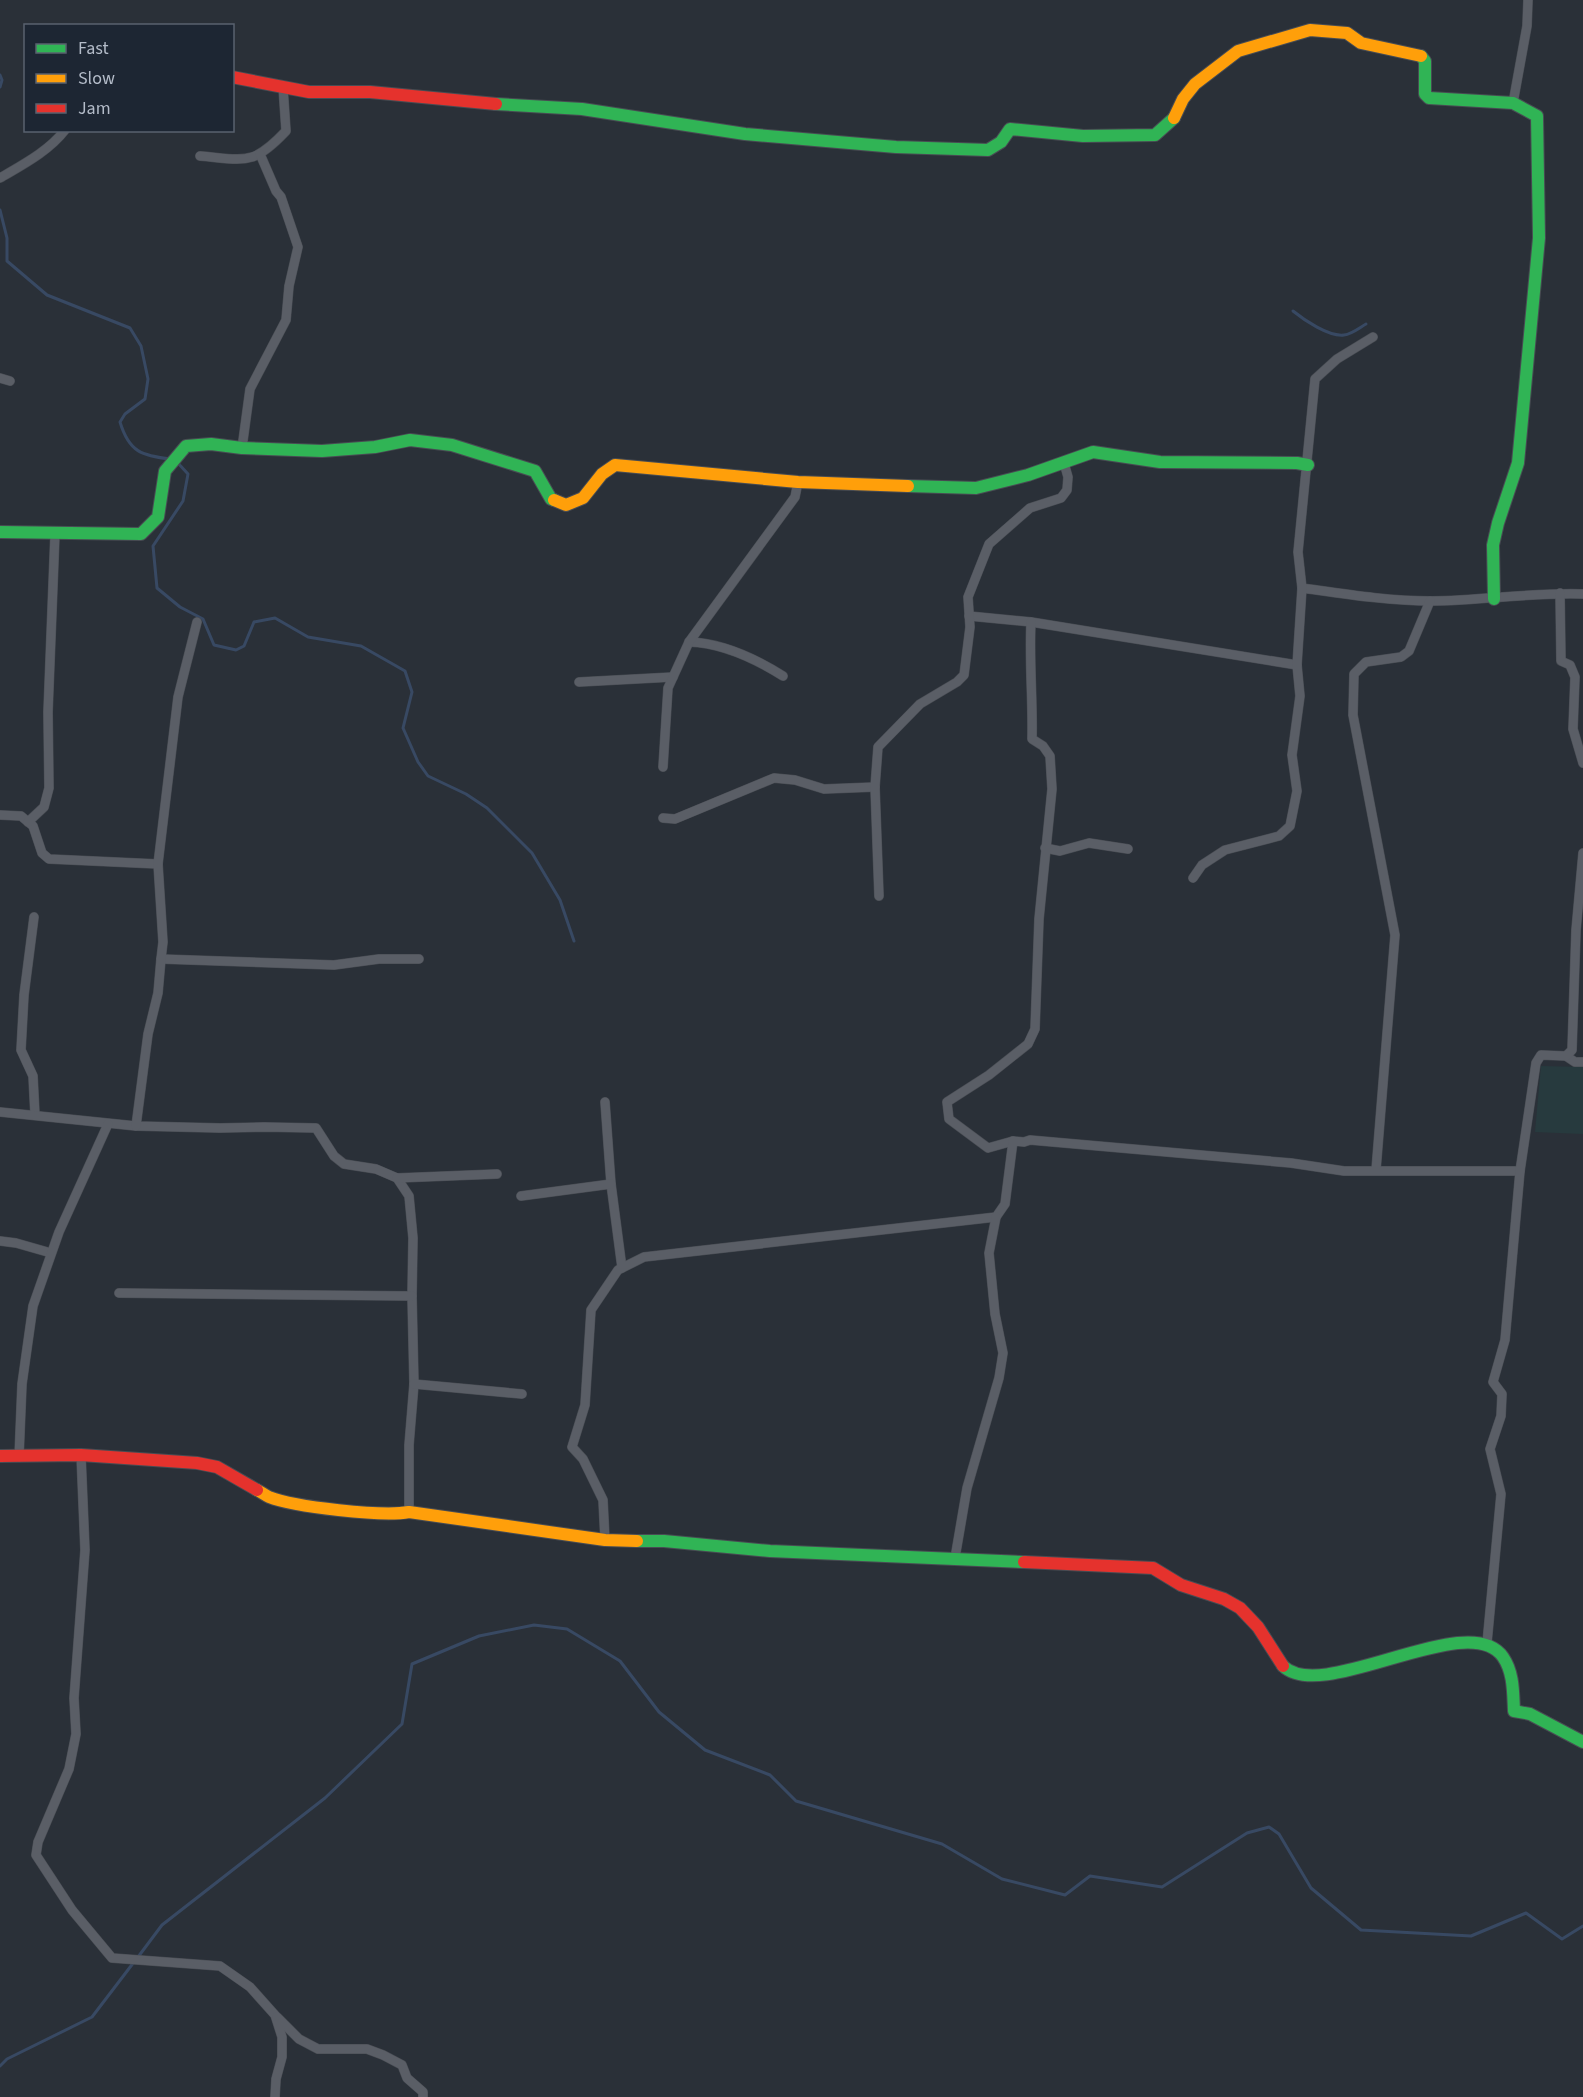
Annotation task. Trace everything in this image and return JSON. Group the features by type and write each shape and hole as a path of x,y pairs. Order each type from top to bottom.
{"street":[{"path":"1513,103 1527,26 1528,0"},
{"path":"234,77 309,92 370,92 504,105 582,108 745,134 896,147 988,150 1001,142 1010,129 1083,136 1155,135 1175,117 1183,99 1195,84 1238,51 1310,30 1347,33 1361,43 1422,56 1425,61 1425,94 1429,98 1513,103 1537,116 1539,238 1518,464 1493,545 1494,599"},
{"path":"200,156 247,160 268,150 286,131 283,87"},
{"path":"0,178 20,166 64,132"},
{"path":"242,448 250,389 286,320 289,286 298,247 286,208 260,154"},
{"path":"1193,878 1202,865 1225,850 1279,836 1290,826 1297,791 1292,754 1300,696 1297,664 1302,588 1298,552 1315,379 1337,359 1373,337"},
{"path":"0,378 10,381"},
{"path":"0,532 141,534 158,517 165,471 186,446 211,444 242,448 322,451 375,447 410,440 452,444 535,471 551,499 566,505 583,498 602,474 615,465 798,482 976,488 1028,475 1093,453 1160,462 1308,465"},
{"path":"879,896 875,787 878,747 921,704 957,682 964,675 970,627 968,597 988,544 1030,508 1061,498 1067,490 1068,477 1064,463"},
{"path":"663,767 668,688 689,642 795,497 798,482"},
{"path":"28,822 44,807 49,788 48,712 55,534"},
{"path":"1302,588 1386,600 1430,601 1494,599 1560,593 1583,594"},
{"path":"1560,593 1561,661 1570,665 1575,677 1573,729 1583,763"},
{"path":"1376,1170 1395,935 1353,716 1353,674 1366,662 1401,657 1409,651 1430,601"},
{"path":"969,616 1031,622 1297,664"},
{"path":"136,1126 148,1034 158,993 163,942 158,864 178,697 196,622"},
{"path":"1031,622 1029,663 1033,697 1032,739 1043,746 1050,756 1052,789 1036,956 1035,1029 1028,1044 989,1075 947,1102 949,1119 988,1148 1013,1141 1030,1140 1291,1163 1344,1171 1520,1171"},
{"path":"689,642 702,642 760,661 783,676"},
{"path":"579,682 673,677"},
{"path":"663,818 675,819 774,778 795,780 824,789 875,787"},
{"path":"0,815 21,816 33,826 42,853 49,859 158,864"},
{"path":"1045,848 1060,851 1089,843 1128,849"},
{"path":"1566,1056 1572,1050 1576,930 1583,853"},
{"path":"34,917 24,995 21,1050 33,1076 35,1116"},
{"path":"161,959 306,962 334,965 380,959 419,959"},
{"path":"1487,1643 1501,1494 1490,1449 1501,1416 1502,1394 1492,1382 1505,1340 1520,1171 1536,1063 1541,1055 1566,1056 1575,1062 1583,1062"},
{"path":"605,1102 611,1184 622,1268"},
{"path":"0,1112 136,1126 316,1128 334,1156 344,1164 376,1169 397,1178 497,1174"},
{"path":"19,1457 22,1384 33,1306 58,1232 108,1124"},
{"path":"955,1558 968,1488 999,1378 1003,1353 995,1314 989,1253 996,1217 1005,1204 1013,1141"},
{"path":"397,1178 409,1196 413,1239 414,1384 409,1444 409,1512"},
{"path":"521,1196 611,1184"},
{"path":"606,1540 603,1500 583,1459 572,1447 585,1405 591,1310 618,1270 644,1257 996,1217"},
{"path":"0,1241 51,1253"},
{"path":"119,1293 412,1296"},
{"path":"414,1384 522,1394"},
{"path":"0,1456 81,1455 197,1463 217,1467 269,1497 294,1504 383,1514 409,1512 606,1540 664,1541 770,1551 1153,1568 1181,1585 1215,1595 1246,1612 1264,1635 1270,1650 1282,1665 1296,1675 1317,1675 1360,1667 1447,1644 1487,1643 1498,1651 1512,1678 1514,1712 1530,1713 1583,1742"},
{"path":"81,1455 85,1550 74,1698 76,1734 69,1769 38,1842 36,1855 72,1910 112,1958 220,1966 250,1987 299,2039 318,2049 367,2049 383,2055 402,2065 407,2078 423,2092 423,2097"},
{"path":"275,2015 282,2037 282,2057 276,2079 275,2097"}],"green space":[{"path":"1541,1066 1583,1067 1583,1134 1535,1132"}],"waterway":[{"path":"0,75 2,80 0,87"},
{"path":"0,210 7,238 7,261 47,295 130,328 141,346 148,379 145,399 125,414 120,422 128,440 138,451 171,459"},
{"path":"1293,311 1317,327 1338,335 1350,333 1366,324"},
{"path":"177,462 188,474 183,501 153,546 157,588 180,607 203,619 214,645 236,650 244,646 254,622 275,618 308,637 361,646 405,671 412,692 403,728 418,762 428,776 466,794 487,808 532,853 560,900 574,941"},
{"path":"138,1957 162,1925 325,1798 402,1724 412,1664 479,1636 534,1625 567,1629 620,1661 659,1712 705,1750 770,1775 796,1801 942,1844 1002,1879 1065,1895 1090,1876 1162,1887 1247,1833 1269,1827 1279,1834 1311,1888 1361,1930 1471,1936 1526,1913 1562,1939 1583,1926"},
{"path":"0,2066 7,2059 92,2017 134,1962"}],"traffic: fast":[{"path":"1421,56 1425,61 1425,94 1429,98 1513,103 1537,116 1539,238 1518,463 1493,545 1494,599"},
{"path":"496,104 582,109 745,134 896,147 988,150 1001,142 1010,129 1083,136 1155,135 1174,118"},
{"path":"0,532 141,534 158,517 165,471 186,446 211,444 242,448 322,451 375,447 410,440 452,445 535,471 551,499 554,500"},
{"path":"908,486 976,488 1028,475 1093,452 1160,462 1308,465"},
{"path":"637,1541 664,1541 770,1551 1024,1562"},
{"path":"1283,1666 1303,1675 1329,1674 1429,1648 1460,1643 1485,1645 1503,1657 1507,1663 1512,1683 1514,1711 1530,1714 1583,1742"}],"traffic: slow":[{"path":"1174,118 1183,99 1195,84 1238,51 1310,30 1347,33 1361,43 1421,56"},
{"path":"554,500 566,505 583,498 602,474 615,465 798,482 908,486"},
{"path":"257,1490 281,1501 317,1507 360,1512 409,1512 605,1540 637,1541"}],"traffic: jam":[{"path":"234,77 309,92 370,92 496,104"},
{"path":"0,1456 81,1455 197,1463 217,1467 257,1490"},
{"path":"1024,1562 1153,1568 1181,1585 1224,1599 1240,1608 1258,1627 1283,1666"}]}
